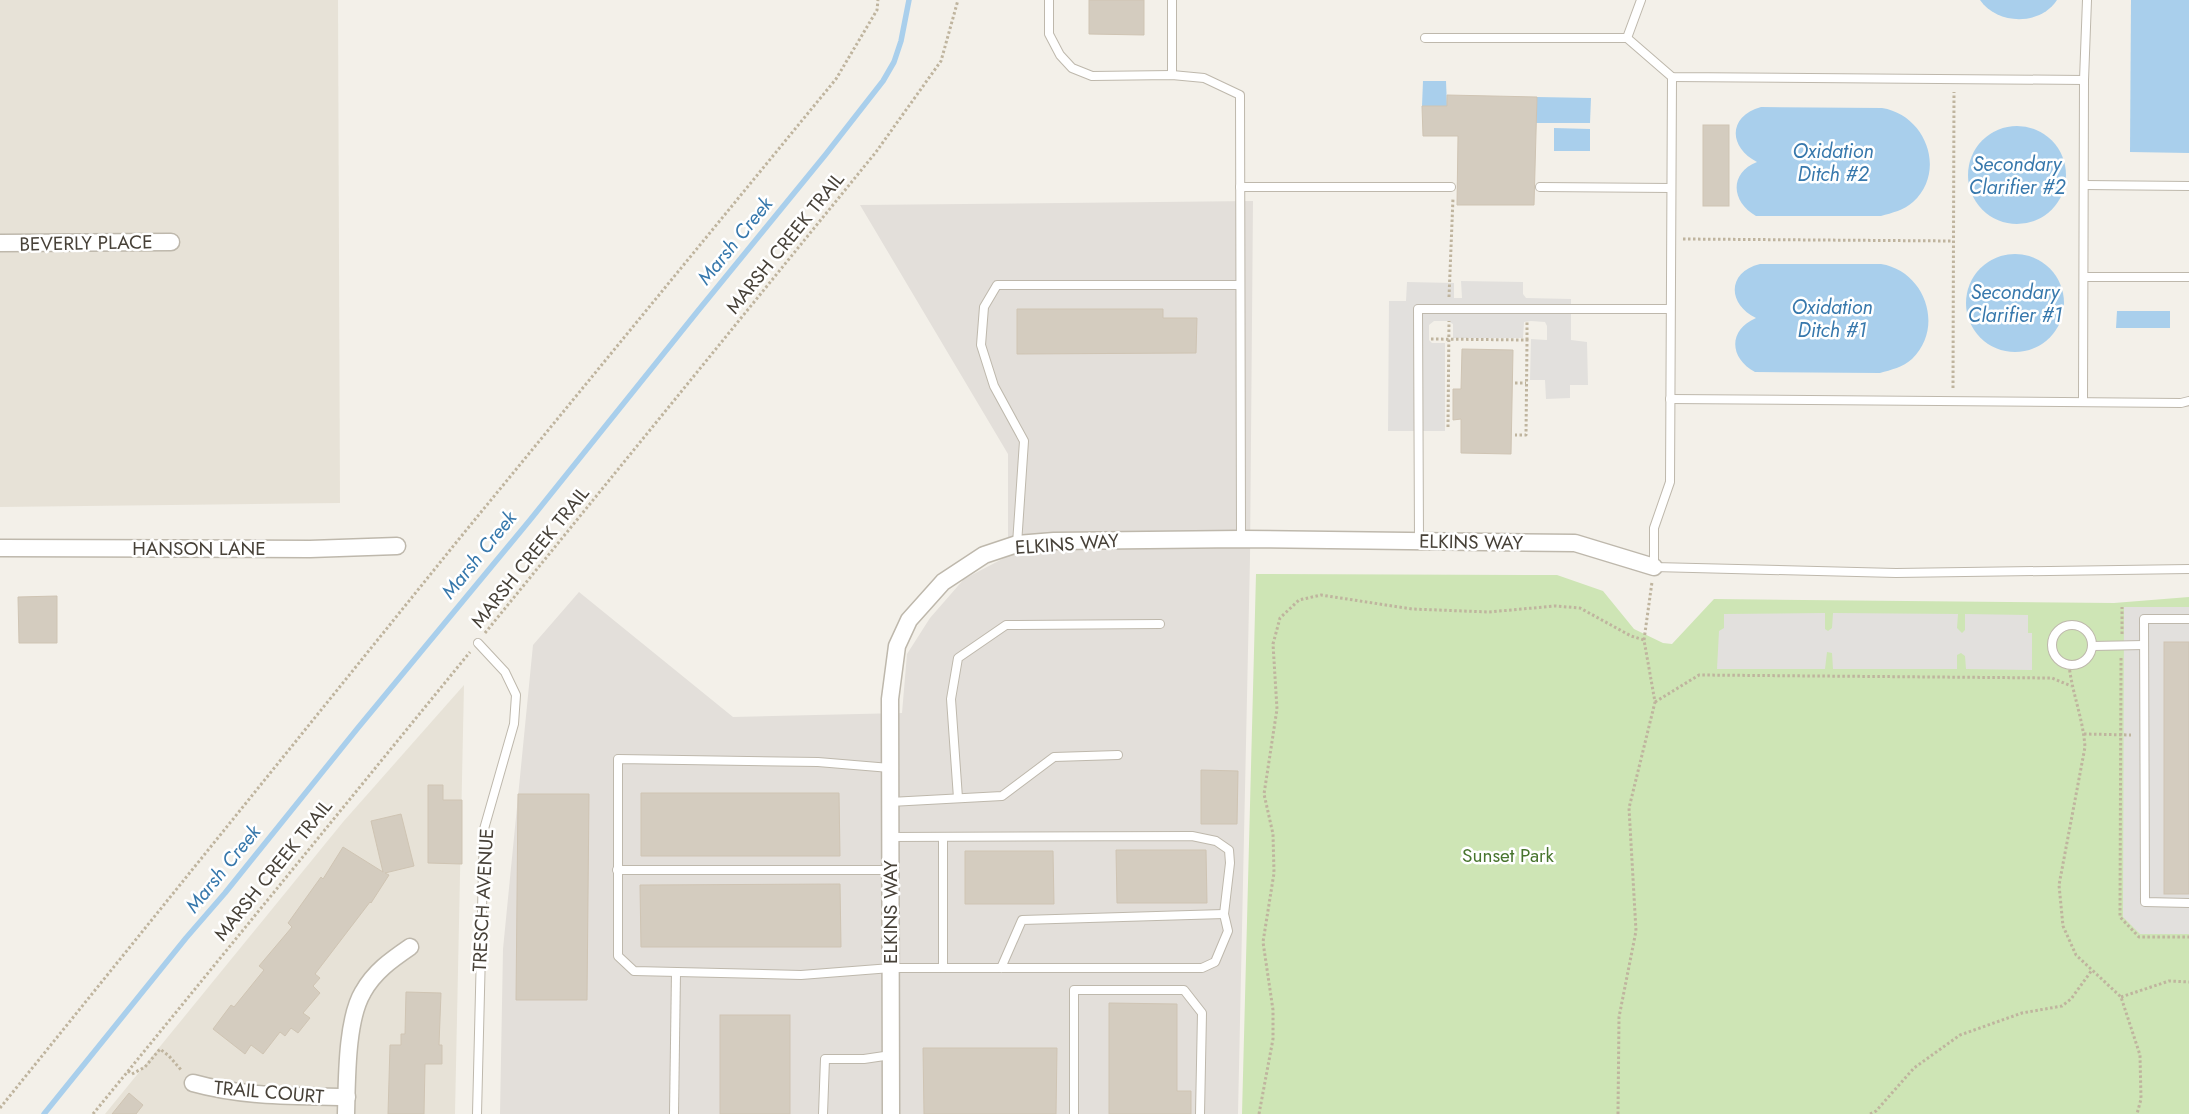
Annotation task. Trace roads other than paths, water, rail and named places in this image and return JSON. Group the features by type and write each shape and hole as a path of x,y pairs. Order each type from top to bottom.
{"street":[{"name":"BEVERLY PLACE","path":"0,244 171,242"},
{"name":"ELKINS WAY","path":"891,1114 890,698 897,646 909,620 943,582 984,555 1016,544 1054,541 1241,539 1575,543 1654,566"},
{"name":"HANSON LANE","path":"0,548 310,549 398,546"},
{"path":"346,1114 348,1052 361,994 388,961 410,947"},
{"name":"TRAIL COURT","path":"192,1083 220,1090 347,1098"}],"lane":[{"path":"1049,0 1049,34 1060,55 1072,68 1092,76 1204,78 1240,95 1241,539"},
{"path":"1172,0 1172,76"},
{"path":"1627,38 1641,0"},
{"path":"2083,402 2086,0"},
{"path":"1424,38 1627,38 1672,77 2084,80"},
{"path":"1672,77 1669,309 1670,482 1654,528 1654,566 1896,573 2189,569"},
{"path":"2084,185 2189,186"},
{"path":"1240,187 1451,187"},
{"path":"1540,187 1671,188"},
{"path":"2084,277 2189,277"},
{"path":"1016,544 1024,441 994,386 981,345 984,307 997,285 1240,285"},
{"path":"1419,541 1418,309 1669,309"},
{"path":"1670,399 2181,403 2189,401"},
{"path":"2189,619 2144,619 2145,902 2189,903"},
{"path":"958,798 951,699 958,658 1006,625 1160,624"},
{"path":"2072,624 2084,628 2092,639 2093,646 2084,662 2078,665 2069,665 2062,662 2053,652 2052,644 2059,630 2072,624"},
{"name":"TRESCH AVENUE","path":"477,1114 484,830 514,724 516,694 505,672 478,643"},
{"path":"2093,646 2144,645"},
{"path":"890,802 1002,796 1054,757 1118,755"},
{"path":"890,768 818,762 618,760 618,956 634,971 801,975 891,968 1202,968 1215,962 1228,931 1224,914 1230,863 1229,850 1216,841 1192,836 890,836"},
{"path":"943,837 943,968"},
{"path":"617,870 890,870"},
{"path":"1001,968 1022,920 1224,914"},
{"path":"674,1114 676,972"},
{"path":"1074,1114 1074,990 1184,990 1202,1013 1200,1114"},
{"path":"823,1114 825,1059 864,1059 891,1056"}],"water":[{"path":"1980,0 2057,0 2050,8 2040,14 2030,18 2018,19 2007,18 1997,14 1987,8"},
{"path":"2131,0 2189,0 2189,153 2130,152"},
{"path":"1423,81 1446,81 1447,106 1422,106"},
{"path":"1537,97 1591,98 1590,123 1536,123"},
{"name":"Oxidation Ditch #2","path":"1761,107 1882,108 1897,113 1910,121 1920,133 1927,146 1930,160 1929,175 1923,189 1913,202 1906,207 1881,216 1756,216 1742,203 1738,196 1737,188 1738,180 1742,173 1757,162 1747,156 1741,148 1736,132 1742,117 1750,111"},
{"name":"Secondary Clarifier #2","path":"2017,126 2036,130 2051,141 2062,156 2066,175 2062,194 2051,209 2036,220 2017,224 1998,220 1983,209 1972,194 1968,175 1972,156 1983,141 1998,130"},
{"path":"1554,128 1590,129 1590,151 1554,151"},
{"name":"Secondary Clarifier #1","path":"2015,254 2034,258 2049,269 2060,284 2064,303 2060,322 2049,337 2034,348 2015,352 1996,348 1981,337 1970,322 1966,303 1970,284 1981,269 1996,258"},
{"name":"Oxidation Ditch #1","path":"1760,264 1881,264 1896,269 1909,277 1919,289 1925,302 1928,317 1927,332 1922,346 1908,362 1897,368 1880,373 1755,372 1740,359 1735,344 1740,330 1756,318 1746,312 1740,305 1735,289 1741,274 1749,268"},
{"path":"2117,311 2170,311 2170,328 2116,328"}],"waterway":[{"name":"Marsh Creek","path":"44,1114 186,938 225,893 357,729 530,520 883,81 894,62 901,41 909,0"}],"park label":[{"name":"Sunset Park","path":"1508,855"}]}
